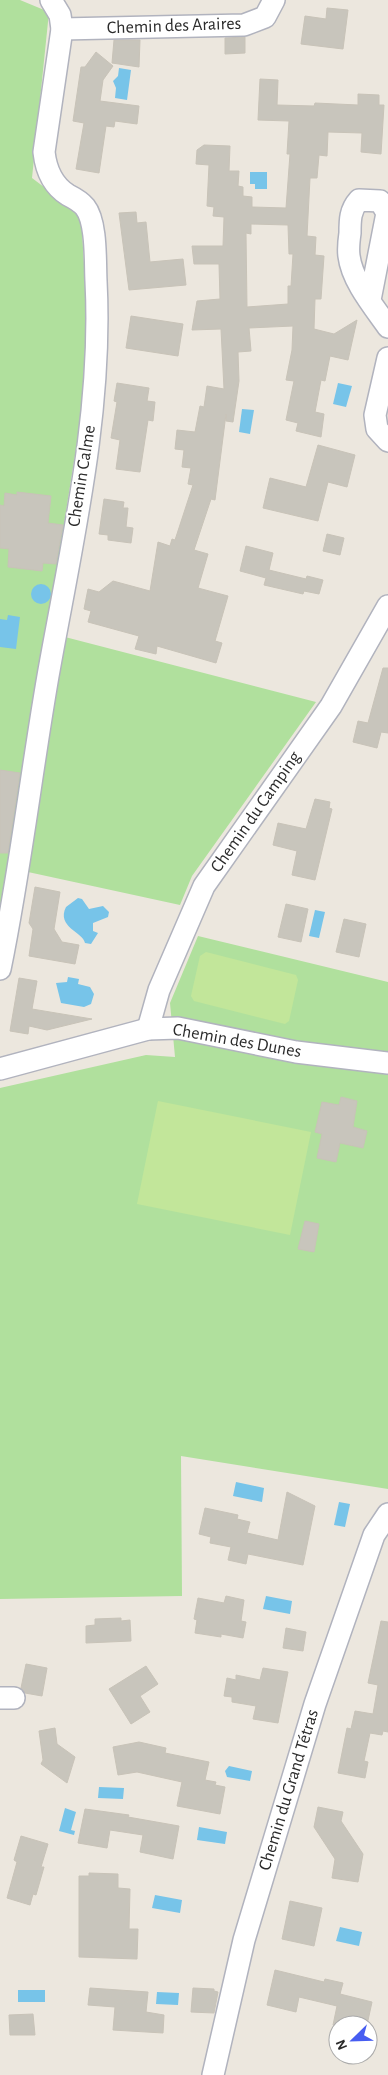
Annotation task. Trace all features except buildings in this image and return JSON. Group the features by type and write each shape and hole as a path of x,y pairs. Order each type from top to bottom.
{"street":[{"name":"Chemin Calme","path":"0,970 18,875 39,726 78,502 97,377 96,281 90,216 77,200 58,187 45,165 44,152 62,29 60,15 50,0"},
{"name":"Chemin des Araires","path":"62,29 244,25 265,17 274,0"},
{"path":"370,300 388,327"},
{"path":"388,358 375,415 377,429 388,441"},
{"name":"Chemin du Camping","path":"148,1029 159,990 204,886 331,706 388,606"},
{"name":"Chemin des Dunes","path":"0,1069 148,1029 178,1028 296,1052 388,1063"},
{"name":"Chemin du Grand Tétras","path":"214,2075 244,1940 315,1704 374,1535 388,1514"}],"green space":[{"path":"0,0 20,0 49,12 32,178 81,215 90,362 0,922"},
{"path":"65,637 316,702 192,876 180,905 28,872"},
{"path":"198,936 388,982 388,1489 181,1456 182,1596 0,1599 0,1088 146,1055 175,1057 170,1003"},
{"path":"206,952 296,975 298,980 289,1021 285,1024 194,1001 191,996 200,956"},
{"path":"158,1101 311,1132 290,1235 137,1204"}],"water":[{"path":"119,68 131,70 127,100 115,98 116,88 113,81 118,76"},
{"path":"250,172 267,172 267,189 255,189 255,184 250,184"},
{"path":"338,383 352,386 346,407 333,404"},
{"path":"242,409 254,410 250,434 239,432"},
{"path":"37,584 45,584 51,590 51,598 45,604 37,604 31,598 31,590"},
{"path":"8,615 20,617 16,649 0,647 0,619 7,620"},
{"path":"78,898 82,899 89,909 103,906 109,912 108,917 93,923 93,931 98,933 91,944 85,943 64,920 66,907"},
{"path":"315,910 325,912 319,938 309,936"},
{"path":"68,977 79,979 78,984 90,987 94,994 91,1004 84,1007 61,1003 56,983 67,982"},
{"path":"236,1482 264,1488 262,1502 233,1496"},
{"path":"339,1502 350,1504 345,1527 334,1525"},
{"path":"266,1596 292,1601 290,1614 263,1609"},
{"path":"229,1766 252,1771 250,1781 227,1777 225,1771"},
{"path":"99,1787 124,1788 123,1799 98,1798"},
{"path":"65,1808 76,1812 71,1830 75,1831 74,1835 59,1831"},
{"path":"199,1827 227,1832 225,1844 197,1840"},
{"path":"155,1895 182,1900 180,1913 152,1908"},
{"path":"340,1927 362,1932 359,1946 336,1941"},
{"path":"18,1990 45,1990 45,2002 18,2002"},
{"path":"157,1992 179,1993 178,2005 156,2004"}]}
